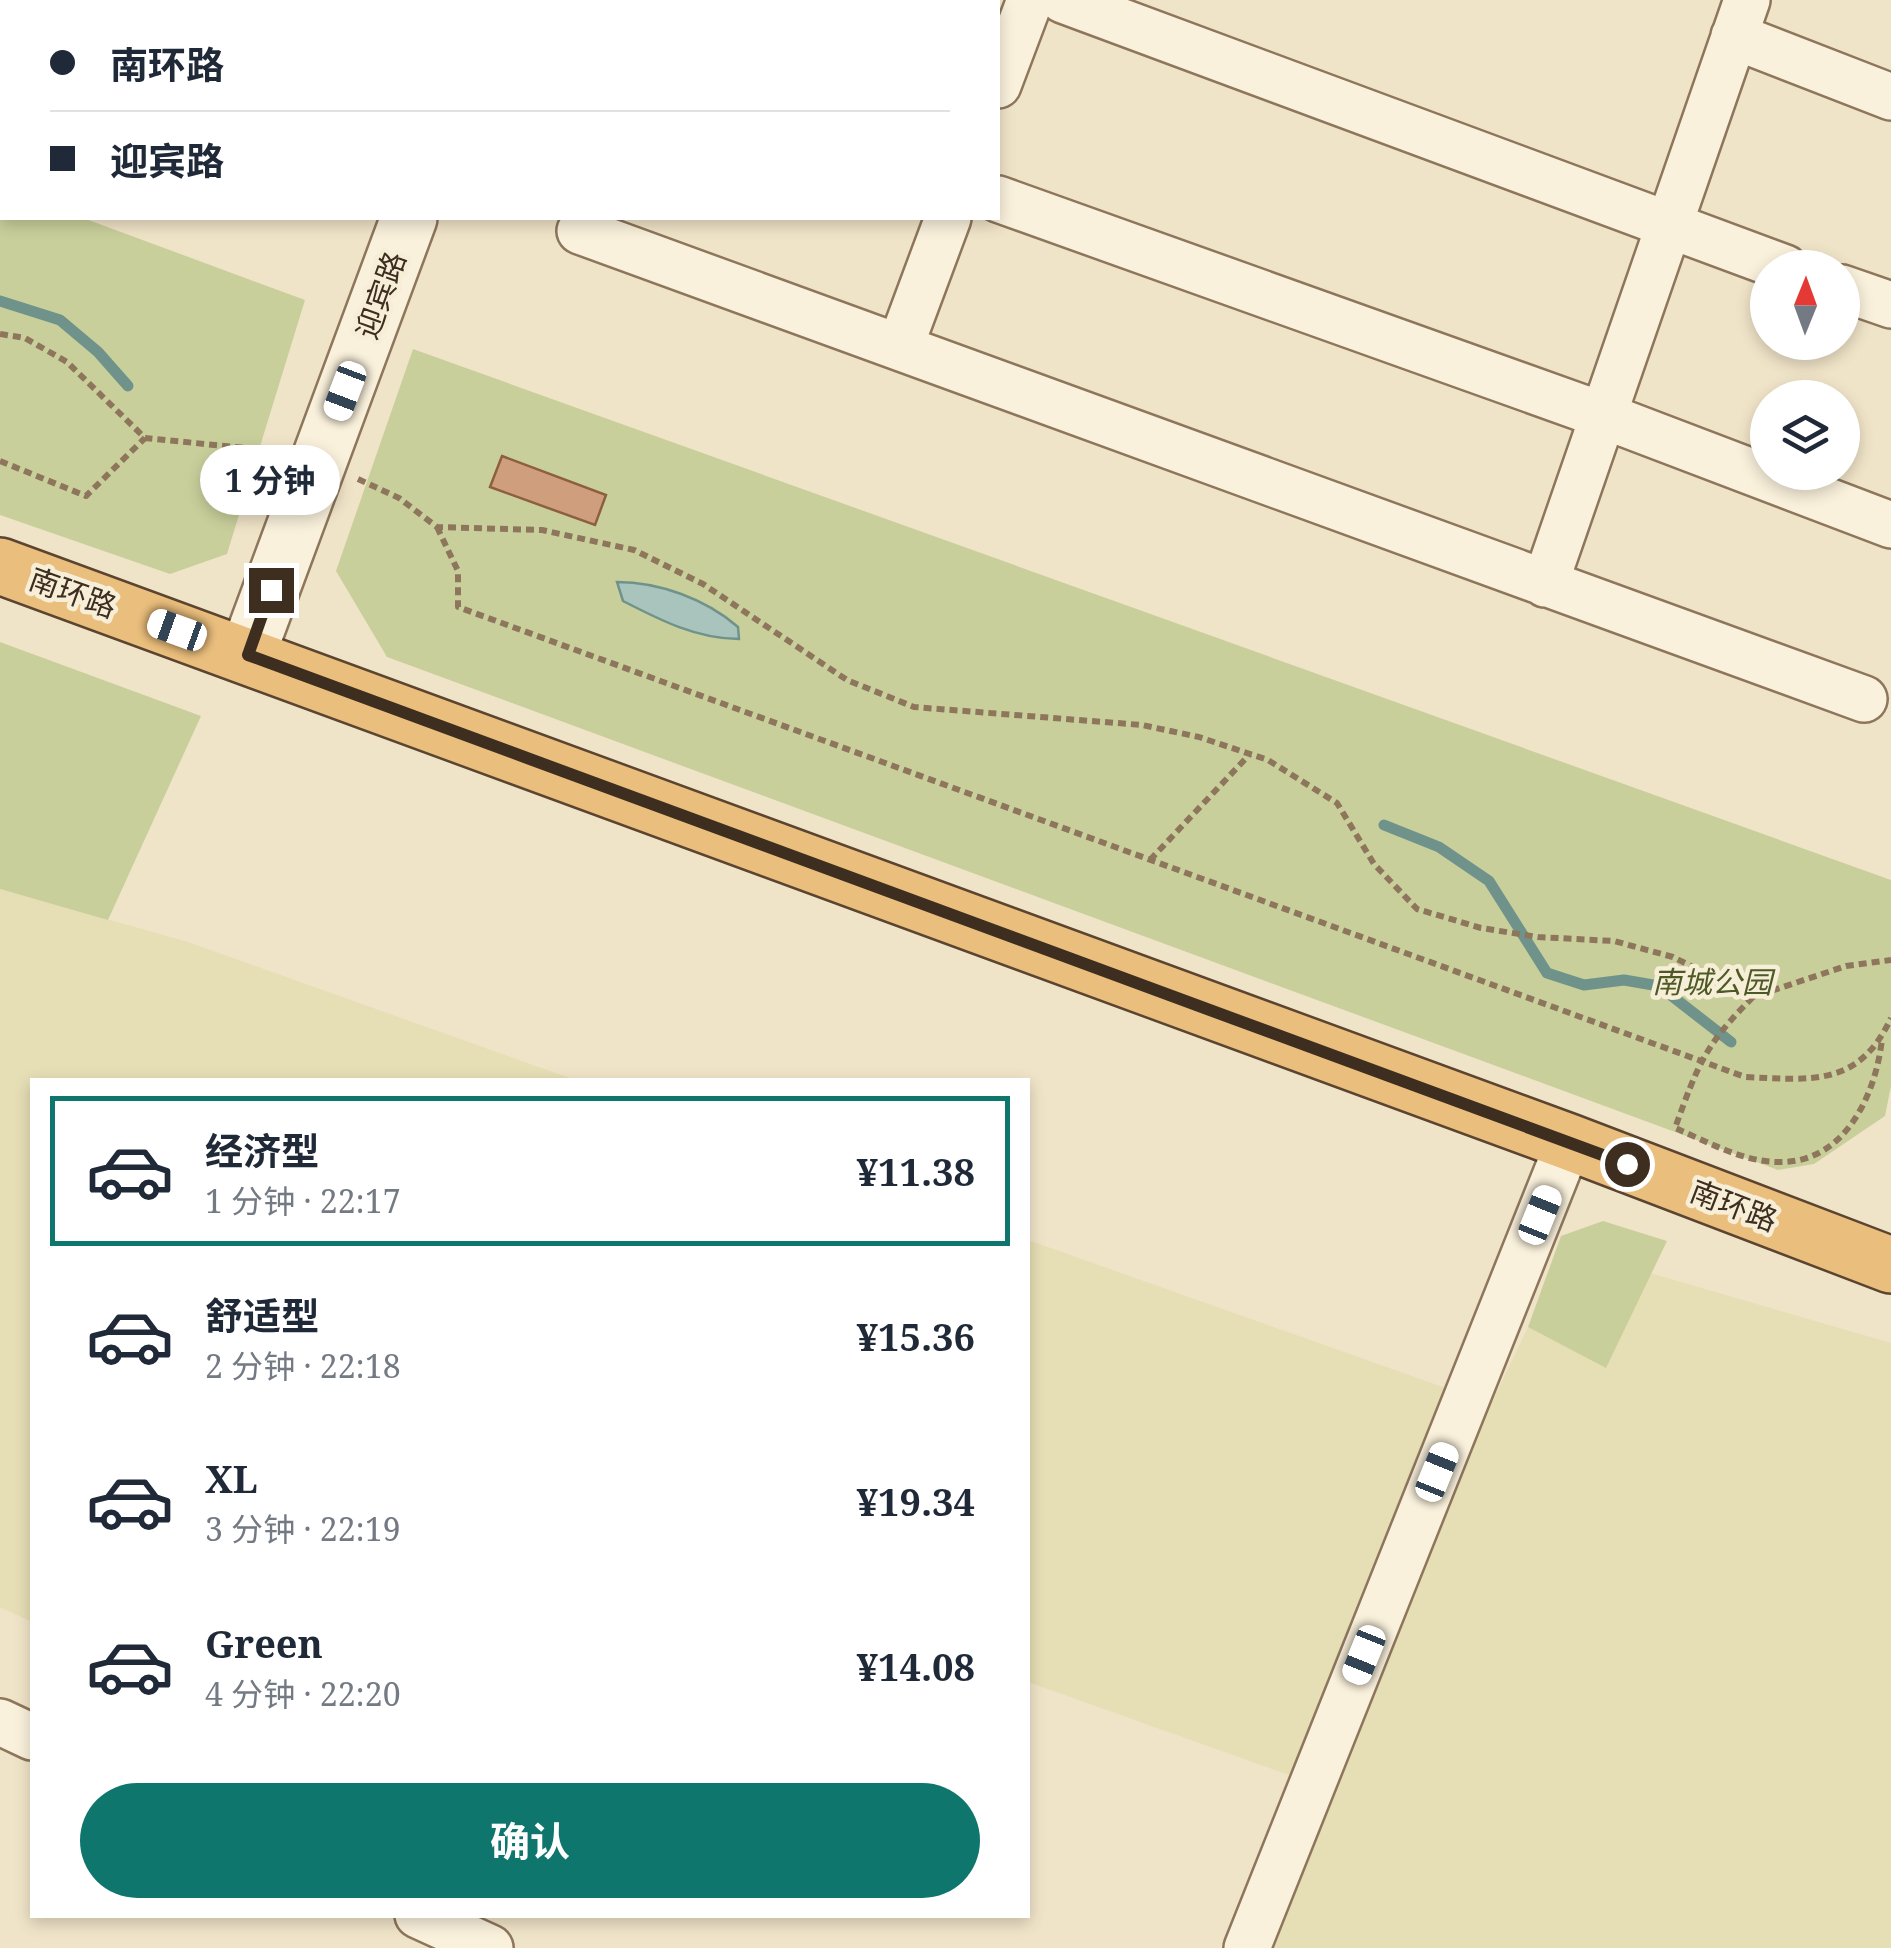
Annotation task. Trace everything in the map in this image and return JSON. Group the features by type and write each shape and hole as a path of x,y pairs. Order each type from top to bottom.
{"highway":[{"name":"南环路","path":"0,566 1569,1142 1891,1265"}],"street":[{"path":"1000,80 1030,0"},
{"path":"1062,0 1750,255"},
{"path":"1545,584 1740,18 1891,96"},
{"path":"1000,200 1602,415 1891,525"},
{"name":"迎宾路","path":"248,655 408,220"},
{"path":"900,347 947,220"},
{"path":"580,231 1864,698"},
{"path":"1860,294 1891,305"},
{"path":"1248,1948 1569,1142"},
{"path":"0,1722 30,1736"},
{"path":"425,1918 490,1948"}],"path":[{"path":"0,334 24,338 66,362 145,438 272,450 319,461 399,498 436,527 458,571 458,607 1700,1061 1745,1076 1808,1080 1862,1064 1891,1018"},
{"path":"0,461 86,496 145,438"},
{"path":"436,527 542,530 634,550 703,584 788,636 846,680 914,707 1142,725 1250,754 1337,803 1374,864 1417,908 1494,930 1538,937 1614,940 1673,957 1753,997"},
{"path":"1150,860 1250,754"},
{"path":"1882,1037 1878,1070 1864,1108 1812,1156 1778,1162 1741,1154 1675,1128 1700,1061 1716,1033 1753,997 1846,966 1891,960"}],"shaded area":[{"path":"0,889 188,942 569,1078 30,1078 30,1621 0,1607"},
{"path":"1030,1241 1491,1404 1528,1327 1606,1367 1650,1273 1891,1343 1891,1948 1272,1948 1332,1796 1292,1776 1030,1683"}],"green space":[{"path":"0,220 88,220 305,300 227,554 170,574 0,515"},
{"name":"南城公园","path":"413,349 1891,880 1891,1086 1885,1116 1814,1164 1778,1170 387,657 336,571"},
{"path":"0,642 201,716 108,920 0,889"},
{"path":"1603,1221 1667,1241 1606,1368 1528,1327 1561,1236"}],"water":[{"path":"617,582 649,585 697,600 738,627 739,639 694,632 651,615 623,601"}],"building":[{"path":"502,456 606,495 595,525 490,487"}],"waterway":[{"path":"0,301 60,320 98,352 128,386"},
{"path":"1384,825 1439,847 1489,881 1547,973 1584,985 1624,980 1659,986 1731,1042"}],"route":[{"path":"271,590 248,655 1627,1164"}]}
